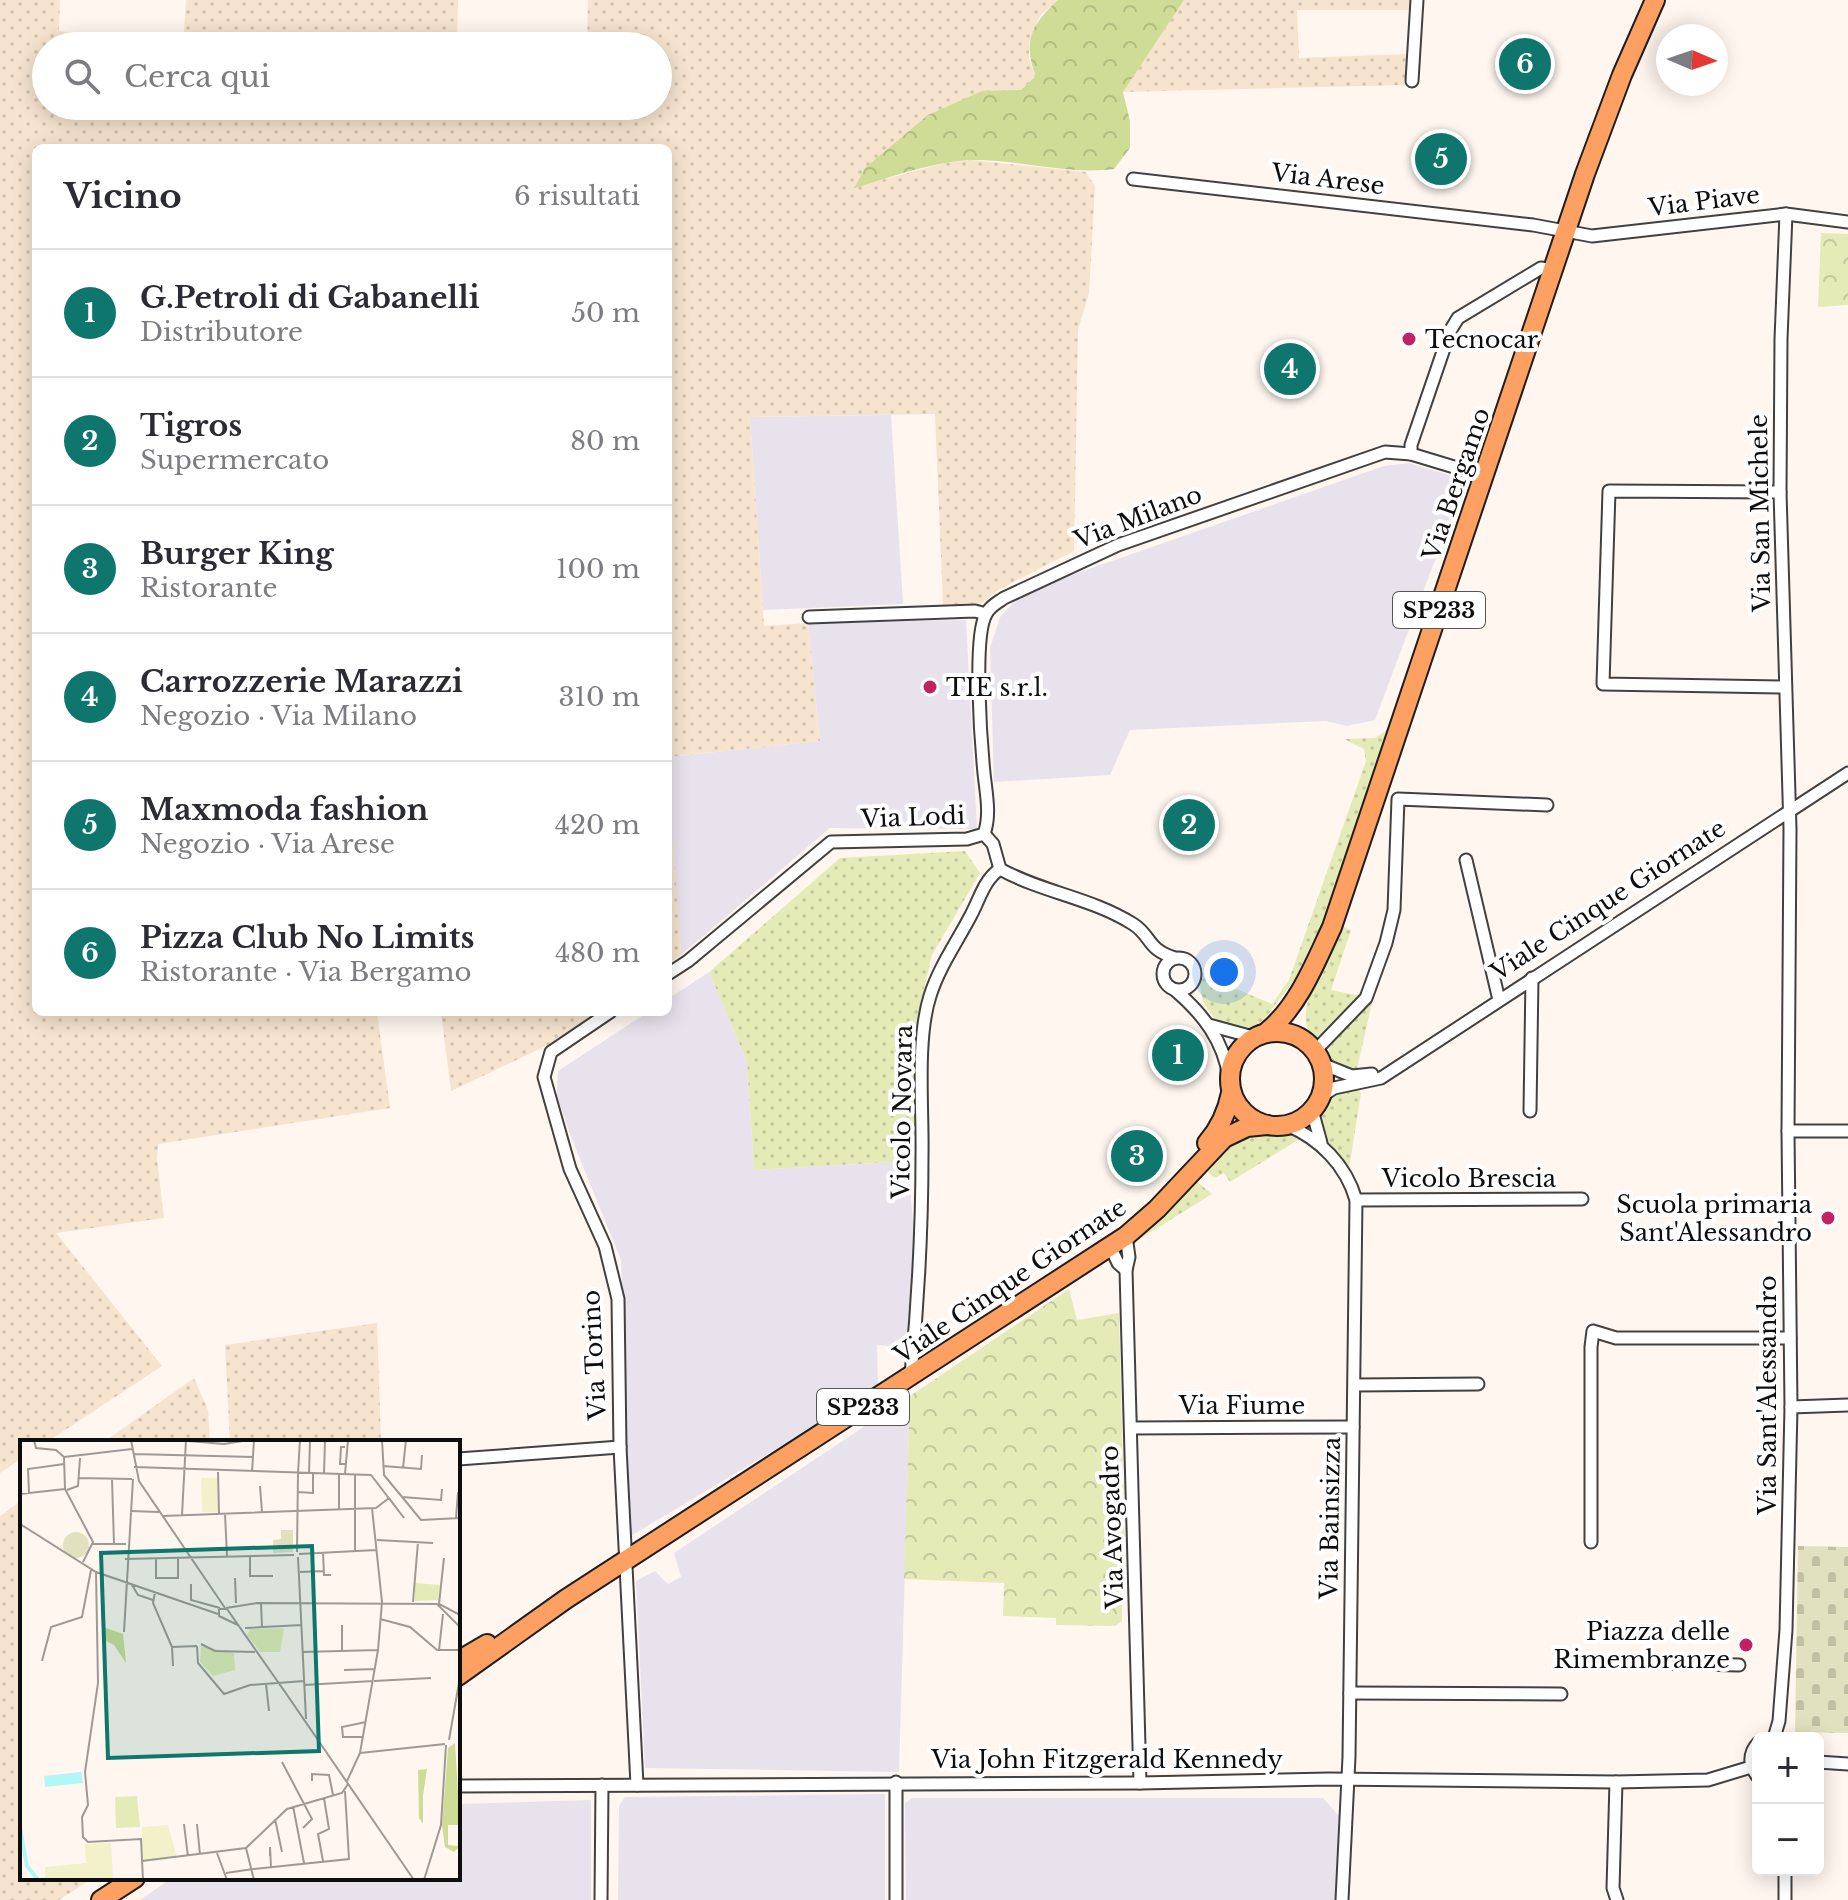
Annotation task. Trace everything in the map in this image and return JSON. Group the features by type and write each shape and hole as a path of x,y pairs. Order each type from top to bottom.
{"main road":[{"name":"Via Bergamo","path":"1260,1034 1277,1024 1305,984 1343,899 1565,232 1606,115 1655,0"},
{"name":"Via Bergamo","path":"1305,984 1298,1015 1301,1030 1316,1053"},
{"path":"1260,1034 1286,1032 1316,1053"},
{"name":"SP233","path":"1230,1086 1235,1055 1260,1034"},
{"name":"SP233","path":"1316,1053 1324,1075 1316,1104"},
{"path":"1230,1086 1235,1102 1249,1117 1267,1125"},
{"name":"Viale Cinque Giornate","path":"1157,1209 1218,1129 1227,1110 1230,1086"},
{"path":"1287,1125 1305,1117 1316,1104"},
{"name":"SP233","path":"1267,1125 1287,1125"},
{"name":"Viale Cinque Giornate","path":"460,1675 566,1599 1118,1241 1157,1209 1224,1138 1247,1127 1267,1125"},
{"name":"Viale Cinque Giornate","path":"460,1660 566,1599"},
{"path":"101,1900 132,1880"}],"street":[{"path":"1412,81 1417,0"},
{"name":"Via Arese","path":"1133,179 1518,223 1565,232"},
{"name":"Via Piave","path":"1565,232 1592,236 1786,214 1848,222"},
{"name":"Via San Michele","path":"1786,214 1780,492 1789,811"},
{"path":"1411,454 1411,445 1450,331 1458,318 1541,268 1553,270"},
{"name":"Via Milano","path":"986,614 1004,598 1118,545 1385,452 1411,454 1484,476"},
{"path":"1780,492 1609,491 1603,684 1785,687"},
{"path":"809,617 975,611 986,614"},
{"name":"Via Lodi","path":"672,971 831,842 967,839 984,834 988,816 980,703 981,632 986,614"},
{"name":"Viale Cinque Giornate","path":"1316,1104 1334,1088 1381,1078 1848,773"},
{"path":"1316,1053 1366,998 1386,943 1394,903 1398,799 1547,805"},
{"name":"Via Sant'Alessandro","path":"1776,1732 1786,1630 1791,1407 1789,811"},
{"path":"984,834 993,844 1000,869 1017,879 1074,898 1133,924 1159,953 1183,958 1192,964 1192,990 1197,1009"},
{"path":"1466,860 1499,1000"},
{"name":"Vicolo Novara","path":"911,1375 920,1281 924,1026 937,976 982,890 991,875 1000,869"},
{"path":"1151,944 1167,985 1197,1009 1209,1025 1226,1057 1230,1086"},
{"path":"1163,977 1164,967 1175,958"},
{"path":"1530,1111 1532,978"},
{"path":"1175,990 1185,989 1194,980"},
{"name":"Via Torino","path":"604,1016 551,1052 544,1077 570,1169 605,1246 618,1299 620,1447 637,1785"},
{"path":"1209,1025 1260,1034"},
{"name":"Viale Cinque Giornate","path":"1316,1053 1352,1076 1362,1077 1395,1066"},
{"name":"Via Bainsizza","path":"1316,1104 1315,1128 1323,1147"},
{"name":"Via Bainsizza","path":"1287,1125 1302,1131 1323,1147 1348,1178 1356,1200 1350,1693 1342,1900"},
{"path":"1788,1131 1848,1131"},
{"name":"Vicolo Brescia","path":"1356,1200 1582,1199"},
{"path":"1118,1241 1118,1263 1126,1270"},
{"name":"Via Avogadro","path":"1118,1241 1129,1257 1126,1270 1140,1783"},
{"path":"1591,1542 1593,1331 1616,1338 1790,1338"},
{"path":"1355,1385 1478,1384"},
{"path":"1791,1407 1848,1405"},
{"name":"Via Fiume","path":"1131,1428 1353,1427"},
{"path":"460,1459 620,1447"},
{"path":"1570,1661 1739,1665"},
{"path":"1350,1693 1561,1694"},
{"path":"1824,1762 1848,1764"},
{"name":"Via John Fitzgerald Kennedy","path":"460,1786 1348,1779 1616,1782 1708,1780 1752,1773"},
{"path":"896,1782 896,1900"},
{"path":"1616,1782 1613,1888 1617,1900"},
{"path":"601,1900 602,1785"},
{"path":"1785,1876 1785,1900"}],"shaded area":[{"path":"0,0 60,0 59,31 67,32 32,32 32,120 672,120 672,32 587,32 588,0 1058,0 1040,16 1029,43 1029,59 1036,76 1021,91 982,91 855,187 945,163 971,160 1086,172 1095,186 1089,293 1078,330 1074,551 998,590 982,603 943,605 935,414 750,417 764,626 808,623 820,741 672,757 672,144 32,144 32,1016 378,1016 390,1108 158,1144 164,1218 56,1233 162,1366 50,1440 20,1440 20,1459 0,1473"},
{"path":"186,0 458,0 457,32 184,32"},
{"path":"1184,0 1410,0 1410,10 1297,10 1299,58 1407,54 1405,85 1122,92"},
{"path":"891,415 903,604 763,610 750,417"},
{"path":"1409,463 1465,480 1375,720 1347,726 1326,721 1130,730 1110,775 994,782 990,648 1000,617 1023,592 1384,466"},
{"path":"966,620 977,829 830,828 681,955 672,844 672,757 820,741 808,623"},
{"path":"672,844 681,955 672,961"},
{"path":"709,972 747,1062 754,1170 908,1161 916,1261 907,1348 877,1345 878,1388 629,1537 621,1260 557,1096 558,1071 642,1016 672,1016 672,996"},
{"path":"442,1016 592,1016 554,1042 451,1091"},
{"path":"377,1323 381,1440 230,1440 225,1345"},
{"path":"194,1378 208,1410 210,1440 107,1440"},
{"path":"910,1396 899,1772 645,1768 636,1581 655,1571 668,1584 681,1577 674,1553"},
{"path":"20,1501 20,1880 90,1880 59,1900 0,1900 0,1516"},
{"path":"885,1794 885,1900 618,1900 619,1806 625,1797"},
{"path":"912,1798 1323,1798 1339,1816 1335,1900 906,1900 905,1803"},
{"path":"591,1800 591,1900 140,1900 169,1880 460,1880 460,1804"}],"green space":[{"path":"1058,0 1184,0 1123,92 1130,121 1130,148 1114,169 1079,170 992,161 959,161 913,170 854,188 865,168 928,115 982,91 1021,90 1036,76 1030,53 1032,34"},
{"path":"1821,233 1848,234 1848,305 1818,307"},
{"path":"1393,726 1341,883 1295,979 1262,1022 1247,1029 1222,1024 1211,1014 1201,995 1203,973 1215,970 1225,974 1222,983 1272,1004 1289,980 1366,761 1364,749 1344,739 1375,738"},
{"path":"965,851 980,873 932,955 917,1018 916,1136 903,1140 908,1161 754,1170 747,1062 709,972 840,858"},
{"path":"1343,927 1351,930 1331,990 1361,996 1322,1036 1313,1037 1307,1027 1309,999"},
{"path":"1370,1001 1356,1073 1345,1070 1329,1058 1329,1048"},
{"path":"1358,1088 1361,1093 1349,1169 1320,1131 1319,1115 1332,1095 1340,1090"},
{"path":"1262,1133 1291,1134 1301,1138 1230,1182 1224,1173 1215,1178 1204,1169 1240,1137"},
{"path":"1195,1180 1212,1194 1135,1242 1180,1199"},
{"path":"1069,1289 1077,1320 1119,1313 1126,1586 1122,1586 1122,1621 1115,1626 1056,1625 1056,1618 1003,1616 1004,1583 904,1579 910,1396"},
{"path":"1798,1546 1848,1547 1848,1733 1795,1732"}],"place":[{"name":"Pizza Club No Limits","path":"1525,64"},
{"name":"Maxmoda fashion","path":"1441,159"},
{"name":"Tecnocar","path":"1409,339"},
{"name":"Carrozzerie Marazzi","path":"1290,369"},
{"name":"TIE s.r.l.","path":"930,687"},
{"name":"Tigros","path":"1189,825"},
{"name":"G.Petroli di Gabanelli","path":"1178,1055"},
{"name":"Burger King","path":"1137,1156"},
{"name":"Scuola primaria Sant'Alessandro","path":"1828,1218"},
{"name":"Piazza delle Rimembranze","path":"1746,1645"}]}
